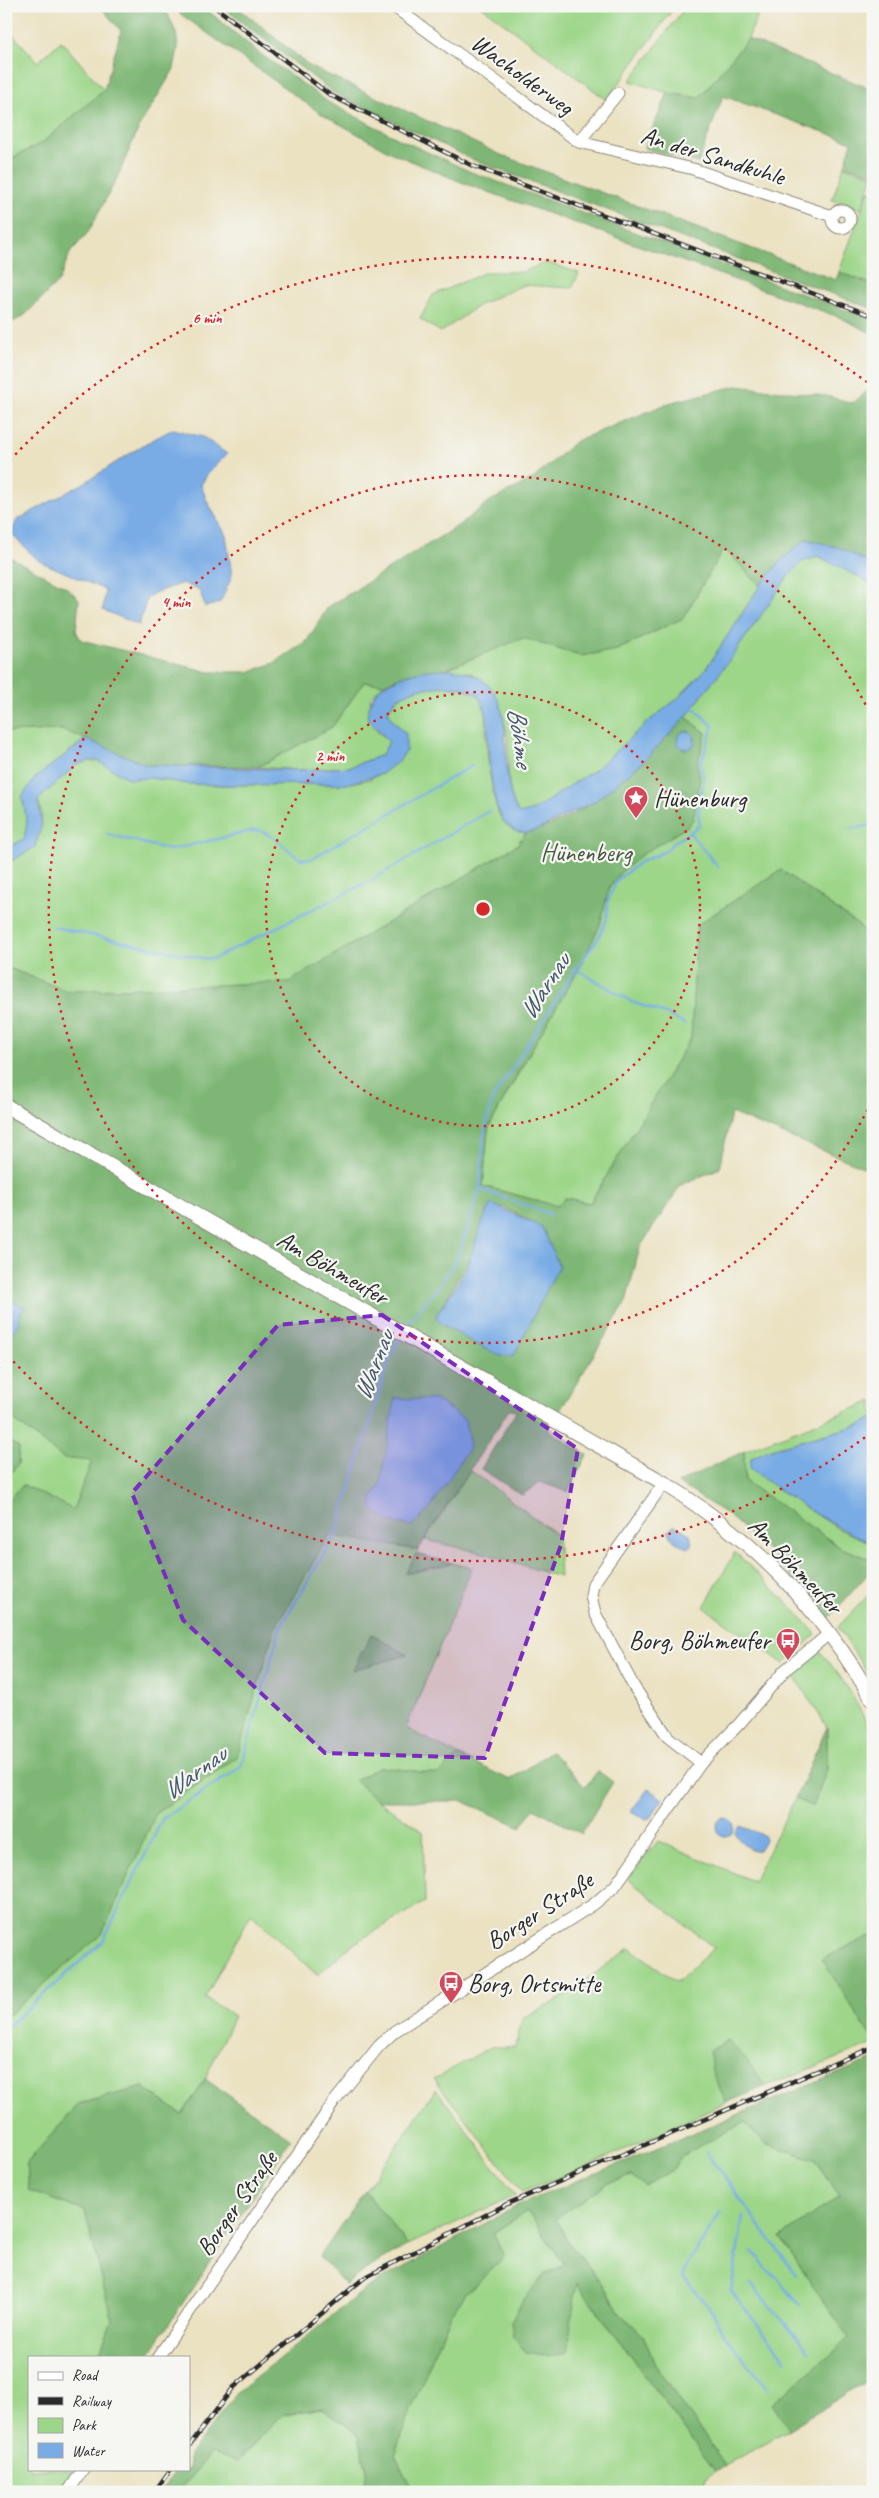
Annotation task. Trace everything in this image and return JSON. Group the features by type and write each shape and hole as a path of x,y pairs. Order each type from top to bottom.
{"street":[{"name":"Wacholderweg","path":"393,6 580,142"},
{"path":"580,142 618,93"},
{"name":"An der Sandkuhle","path":"580,142 693,169 832,216"},
{"name":"Am Böhmeufer","path":"6,1106 664,1483 710,1513 745,1540 796,1591 830,1633 873,1700"},
{"path":"664,1483 594,1584 591,1596 595,1613 634,1687 668,1737 701,1762"},
{"name":"Borger Straße","path":"159,2356 334,2102 379,2046 395,2031 594,1904 615,1886 701,1762 740,1723 785,1670 830,1633"},
{"path":"68,2492 82,2470"}],"highlighted area":[{"path":"382,1315 578,1449 561,1545 485,1758 325,1753 183,1620 132,1493 278,1325"}],"green space":[{"path":"100,6 164,6 176,32 178,48 174,69 140,125 117,178 89,231 70,253 59,281 25,315 6,326 6,161 42,143 104,90 121,31"},
{"path":"174,6 202,6 258,52 328,102 397,138 471,172 873,320 873,334 839,317 466,184 392,153 320,113 179,13"},
{"path":"221,6 236,6 311,67 501,155 836,280 839,272 873,285 873,309 476,161 334,93"},
{"path":"481,6 675,6 607,100"},
{"path":"686,6 761,6 748,39 699,98 668,93 630,81"},
{"path":"6,27 38,62 61,41 104,90 42,143 6,161"},
{"path":"748,39 873,90 873,174 845,165 852,142 723,96 698,163 644,148 668,93 699,98"},
{"path":"844,166 873,176 861,209 832,200"},
{"path":"869,190 873,192 873,285 839,272"},
{"path":"546,262 579,273 572,288 523,285 481,304 441,332 420,319 433,295 486,272 523,272"},
{"path":"736,386 826,396 853,403 873,386 873,565 841,548 806,539 781,561 760,586 724,548 683,618 617,650 580,656 523,638 446,669 407,674 384,684 364,682 332,727 258,767 147,765 63,730 6,732 6,555 66,587 79,599 76,631 81,640 209,672 249,672 274,663 307,641 328,607 459,525 490,501 533,479 576,441 669,403"},
{"path":"724,548 760,586 705,670 676,700 649,721 597,768 534,810 519,814 509,782 508,739 504,723 472,673 446,669 523,638 580,656 617,650 683,618"},
{"path":"818,556 865,580 873,587 873,936 781,870 697,925 691,1038 590,1203 565,1198 557,1206 483,1186 488,1129 600,925 609,887 624,868 656,845 688,826 693,819 700,779 697,764 706,733 686,717 731,658 789,575 802,562"},
{"path":"364,682 384,684 370,697 373,726 389,742 382,755 350,767 301,770 258,767 332,727"},
{"path":"445,686 471,691 478,695 483,703 486,712 489,764 495,803 505,824 513,830 526,833 517,845 289,982 67,991 6,967 6,864 35,847 42,815 38,800 76,765 89,761 98,761 129,779 152,778 188,784 346,784 371,779 406,734 390,717 388,710 400,697 413,690"},
{"name":"Hünenberg","path":"686,717 706,733 697,764 700,779 693,819 688,826 641,855 620,873 609,888 600,925 580,967 520,1069 488,1129 483,1186 557,1206 565,1198 590,1203 691,1038 697,925 781,870 873,936 873,1171 731,1113 720,1168 681,1185 640,1247 626,1302 548,1430 587,1455 568,1492 540,1482 522,1495 481,1469 516,1412 510,1408 418,1550 329,1535 274,1630 237,1757 156,1813 102,1934 6,2017 6,1502 23,1485 73,1509 92,1461 63,1458 6,1414 6,1339 18,1326 20,1313 9,1299 6,1300 6,967 67,991 289,982 517,845 526,833 550,826 593,802 632,770","holes":["503,1207 542,1227 559,1266 436,1316","380,1486 429,1510 412,1526 388,1521 372,1498"]},
{"path":"63,730 86,739 35,778 22,797 27,822 24,839 6,849 6,732"},
{"path":"873,1401 873,1418 860,1425 771,1449 776,1488 839,1529 869,1542 873,1541 873,1560 841,1548 745,1481 744,1451"},
{"path":"6,1414 63,1458 92,1461 73,1510 23,1485 6,1502 6,1479 18,1464 19,1448 6,1439"},
{"path":"6,1439 19,1448 18,1464 6,1479"},
{"path":"744,1451 745,1481 841,1548 873,1560 873,1568 828,1619 768,1550 728,1515 678,1483"},
{"path":"470,1470 557,1535 560,1577 484,1553 425,1540"},
{"path":"329,1534 418,1550 406,1574 452,1563 472,1568 406,1728 458,1755 439,1774 381,1767 355,1780 378,1801 423,1831 425,1902 353,1944 317,1975 251,1914 205,1998 234,2016 205,2079 182,2115 143,2087 78,2104 27,2163 29,2191 85,2211 112,2320 98,2356 28,2356 28,2470 72,2470 58,2492 6,2492 6,2017 102,1934 156,1813 237,1757 274,1630"},
{"path":"735,1552 792,1607 816,1634 784,1664 704,1607"},
{"path":"416,1554 452,1563 405,1574"},
{"path":"873,1590 873,1682 838,1627"},
{"path":"372,1634 408,1655 352,1670"},
{"path":"819,1650 850,1692 863,1715 873,1739 873,1939 870,1937 822,1959 873,2040 873,2044 766,2086 761,2081 712,2071 726,2103 588,2166 522,2192 434,2079 491,2047 516,2047 522,2018 555,2002 630,1948 677,1982 714,1948 628,1879 658,1841 753,1881 795,1799 813,1806 827,1769 827,1727 791,1671"},
{"path":"827,1727 827,1769 813,1807 795,1799"},
{"path":"551,1751 585,1787 598,1771 613,1782 581,1834 534,1808 521,1827 462,1801 378,1801 355,1780 381,1767 439,1774 458,1755 510,1780"},
{"path":"870,1936 873,1939 873,1994 868,1999 873,2024 873,2040 822,1959"},
{"path":"728,2041 745,2058 766,2086 726,2103 712,2071 709,2050"},
{"path":"873,2059 873,2377 789,2429 772,2404 849,2338 780,2237 840,2196 814,2159 764,2143 745,2122 683,2155 672,2170 645,2186 631,2176 608,2183 556,2218 567,2241 608,2292 620,2313 643,2335 655,2365 725,2466 715,2471 577,2283 567,2352 551,2357 526,2352 513,2337 511,2322 522,2302 544,2275 565,2265 527,2211 493,2233 504,2257 466,2293 451,2314 408,2416 395,2457 414,2492 362,2492 367,2472 359,2435 323,2408 283,2414 237,2461 212,2453 177,2492 160,2492 176,2470 190,2470 190,2454 238,2392 369,2286 521,2204"},
{"path":"205,2079 291,2139 148,2356 98,2356 112,2320 85,2211 29,2191 27,2163 78,2104 143,2087 182,2115"},
{"path":"436,2089 515,2195 408,2245 365,2191"},
{"path":"745,2122 764,2143 814,2159 840,2196 780,2237 850,2338 773,2404 789,2429 725,2466 655,2365 643,2335 620,2313 608,2292 567,2241 555,2217 608,2183 631,2176 672,2170 683,2155"},
{"path":"365,2191 408,2245 359,2274 346,2285 319,2256"},
{"path":"527,2211 565,2265 544,2275 576,2282 715,2471 706,2478 702,2492 414,2492 395,2457 408,2416 451,2314 466,2293 504,2257 493,2233"},
{"path":"323,2408 359,2435 367,2472 362,2492 177,2492 212,2452 237,2461 283,2414"}],"water":[{"path":"173,429 203,437 227,454 208,473 201,485 206,499 226,535 232,576 220,603 205,607 200,591 183,583 154,593 147,598 139,625 103,610 105,590 39,561 11,534 17,520 84,483 145,444"},
{"path":"806,539 841,548 873,565 873,587 865,580 818,556 802,562 789,575 731,658 686,717 644,761 594,802 537,830 526,833 515,831 503,821 496,805 489,765 487,714 478,695 460,687 445,686 416,689 397,698 388,710 390,717 406,734 406,751 400,760 382,774 346,784 188,784 152,778 129,779 98,761 89,761 76,765 38,800 42,824 35,847 6,864 6,849 24,839 27,822 22,797 35,778 86,739 147,765 301,770 350,767 382,755 389,742 367,717 371,701 377,691 386,684 401,677 429,670 457,670 480,678 494,692 501,709 505,730 507,774 511,795 519,814 534,810 597,768 649,721 676,700 705,670 760,586 781,561"},
{"path":"686,731 694,736 695,740 690,748 686,749 678,744 677,740 682,732"},
{"path":"492,1204 542,1227 559,1266 514,1355 507,1356 488,1350 466,1338 440,1323 436,1316 467,1266 482,1224"},
{"path":"9,1299 26,1308 20,1313 18,1326 6,1339 6,1300"},
{"path":"395,1398 436,1400 465,1420 470,1446 429,1510 412,1526 388,1521 372,1508 372,1498 380,1486"},
{"path":"873,1418 873,1541 869,1542 853,1535 822,1518 750,1468 751,1458 771,1449 860,1425"},
{"path":"675,1525 690,1534 692,1545 688,1548 674,1541 668,1531"},
{"path":"648,1789 663,1799 650,1818 646,1819 632,1813 632,1810"},
{"path":"725,1818 731,1821 734,1827 731,1833 725,1836 719,1833 716,1827 719,1821"},
{"path":"740,1826 763,1835 765,1840 759,1850 749,1848 734,1834"}],"waterway":[{"name":"Warnau","path":"404,1328 442,1282 458,1256 480,1189 484,1135 492,1100 576,969 597,940 606,921 608,900 617,880 640,862 666,851 672,844 700,825 698,814 704,779 700,765 713,726 692,706"},
{"path":"107,834 170,850 256,830 274,838 301,859 311,859 473,765"},
{"path":"54,927 213,959 368,882 489,811"},
{"path":"850,829 873,825"},
{"path":"689,832 718,867"},
{"path":"576,969 632,1002 668,1015 684,1024"},
{"path":"480,1189 550,1214"},
{"name":"Warnau","path":"6,2028 103,1941 163,1818 241,1767 280,1628 337,1532 388,1362 399,1338"},
{"path":"706,2152 796,2275"},
{"path":"721,2212 687,2265 683,2277 713,2312 722,2332 768,2388"},
{"path":"743,2217 731,2291 786,2361"},
{"path":"752,2251 800,2305"},
{"path":"750,2283 809,2351"}],"railway":[{"path":"214,6 330,95 473,166 873,316"},
{"path":"190,2445 233,2388 364,2278 507,2204 873,2047"},
{"path":"154,2492 170,2470"}],"place":[{"name":"Hünenburg","path":"636,819"},
{"name":"Borg, Böhmeufer","path":"788,1661"},
{"name":"Borg, Ortsmitte","path":"451,2004"}],"water label":[{"name":"Böhme","path":"521,737"}]}
